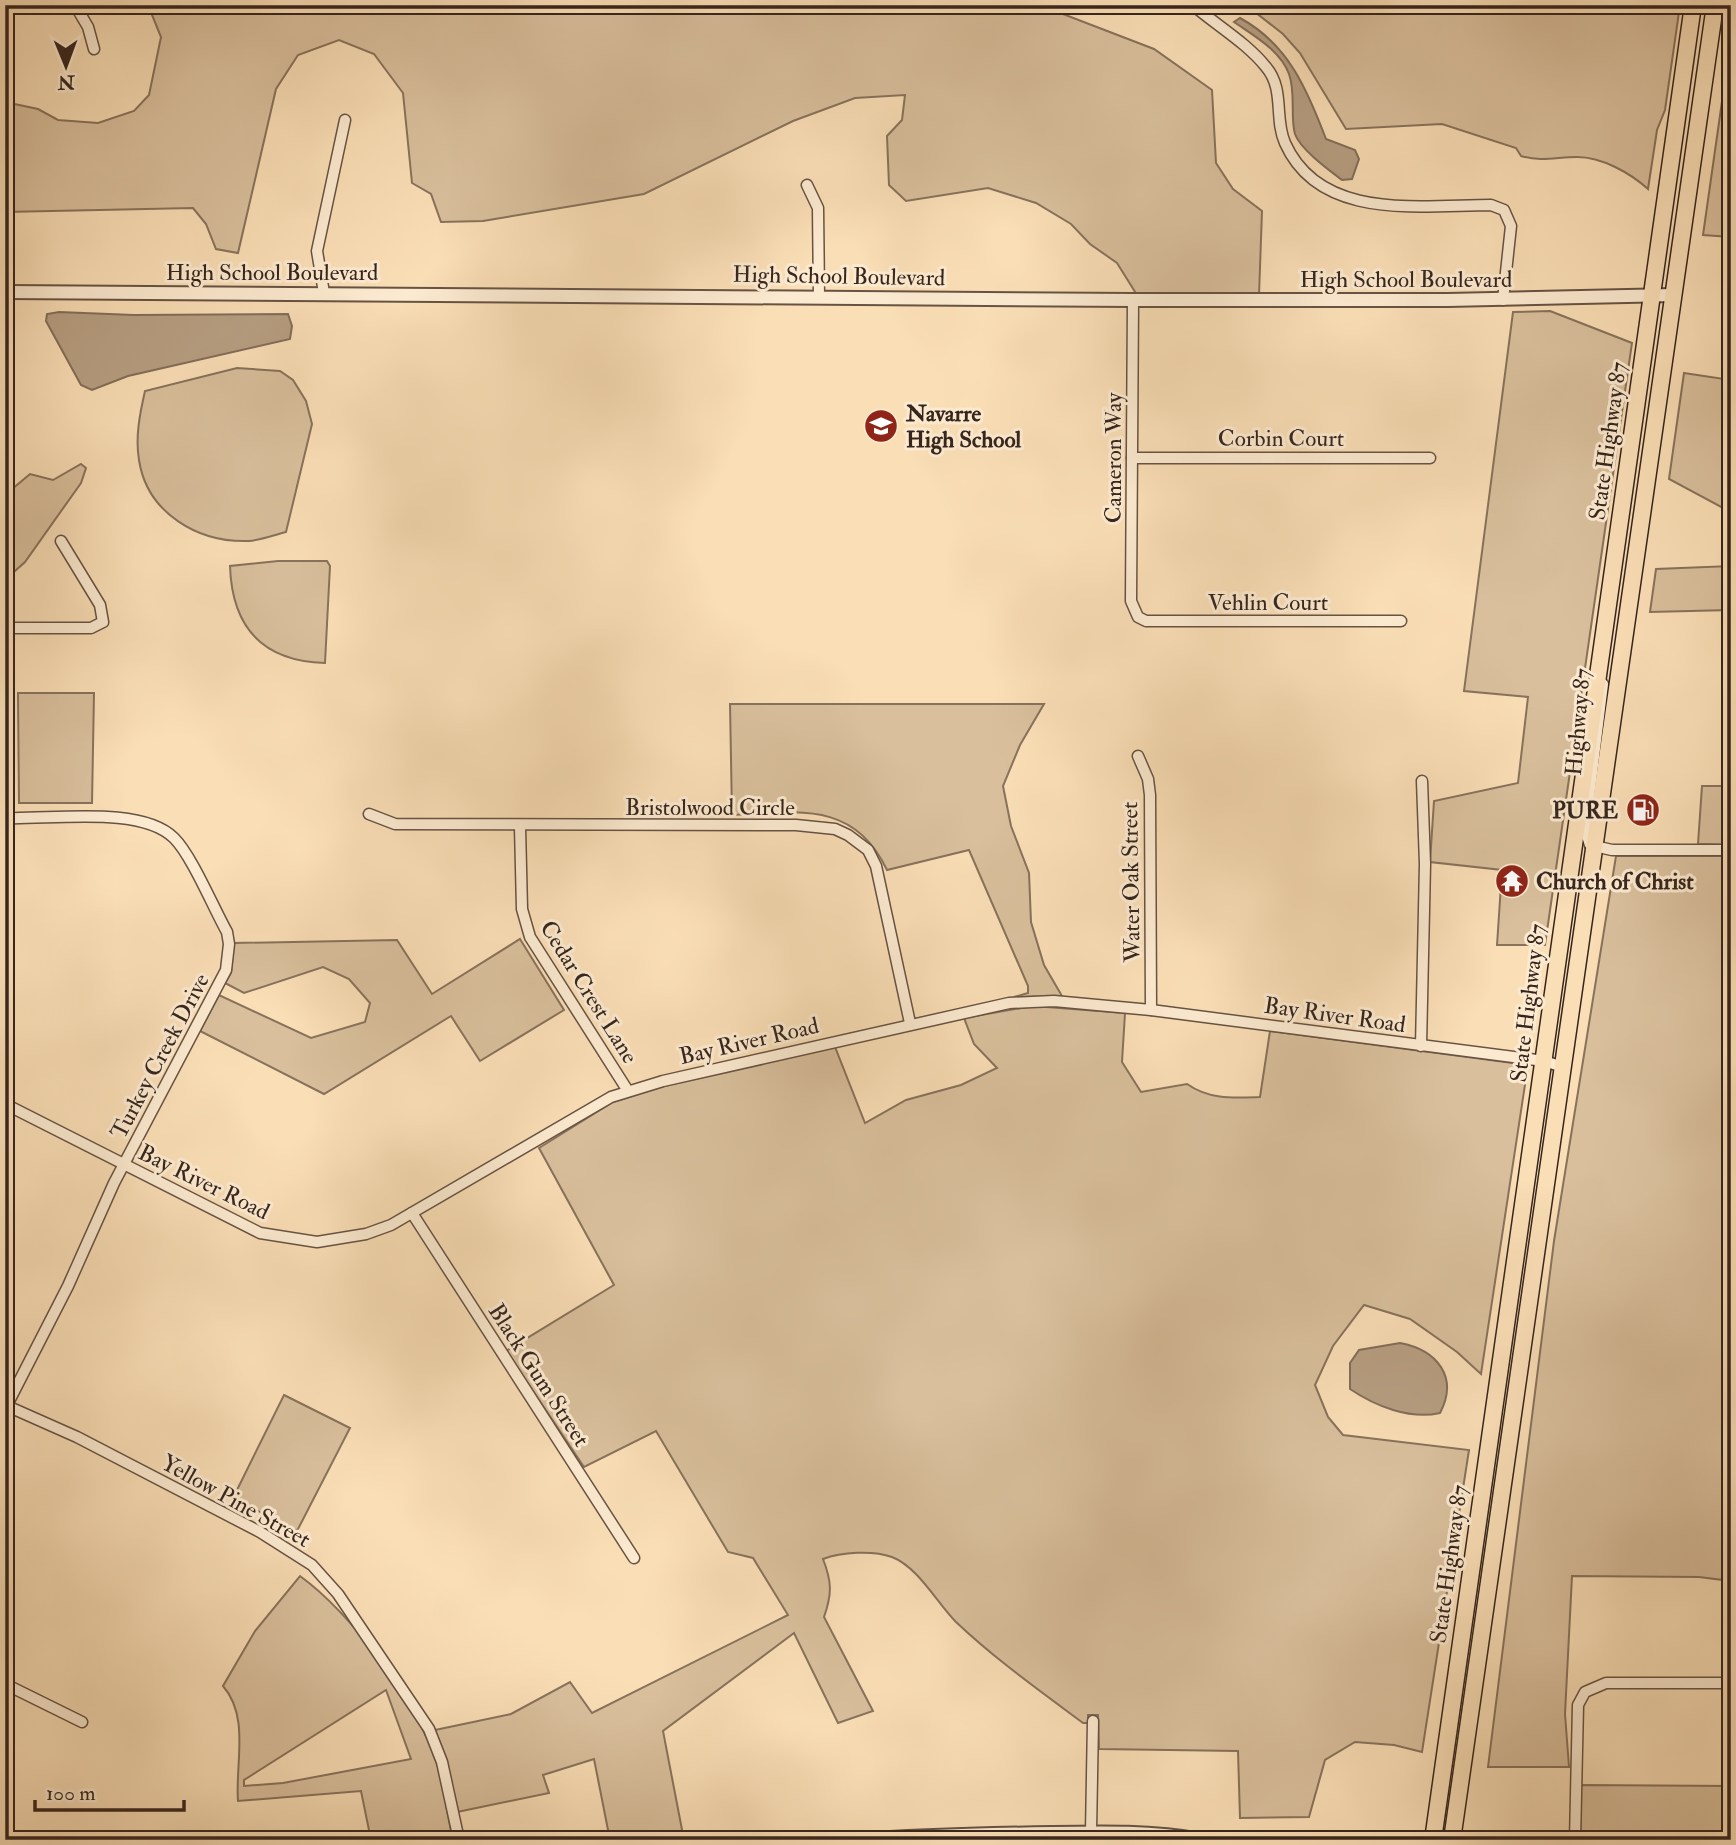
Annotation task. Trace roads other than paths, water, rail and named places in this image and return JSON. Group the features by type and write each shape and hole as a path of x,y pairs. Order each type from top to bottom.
{"highway":[{"name":"State Highway 87","path":"1433,1840 1544,1061 1569,860 1693,5"},
{"path":"1452,1840 1715,5"}],"street":[{"path":"75,5 88,27 94,49"},
{"path":"1192,5 1267,68 1277,88 1281,129 1287,149 1317,181 1333,192 1350,201 1370,204 1491,205 1504,210 1511,226 1503,300"},
{"path":"324,293 316,261 317,251 345,120"},
{"path":"807,185 818,208 819,296"},
{"name":"High School Boulevard","path":"5,292 1133,300 1503,300 1673,295"},
{"name":"Cameron Way","path":"1133,300 1131,601 1136,615"},
{"name":"Corbin Court","path":"1132,458 1430,457"},
{"path":"5,628 91,628 103,622 100,605 61,541"},
{"name":"Vehlin Court","path":"1136,615 1146,621 1401,621"},
{"name":"Highway 87","path":"1595,846 1590,845 1585,830 1603,699 1603,638"},
{"name":"Water Oak Street","path":"1138,756 1148,779 1150,795 1151,1010"},
{"path":"1420,1046 1425,864 1422,781"},
{"name":"Bristolwood Circle","path":"369,814 395,824 520,827 796,825 835,830 848,835 867,850 876,866 910,1024"},
{"name":"Turkey Creek Drive","path":"5,818 120,818 155,825 174,837 227,932 226,970 124,1165 68,1286 6,1407"},
{"name":"Cedar Crest Lane","path":"520,827 522,909 530,937 628,1091"},
{"path":"1595,846 1612,850 1731,850"},
{"name":"Bay River Road","path":"5,1104 260,1233 302,1242 333,1241 391,1226 611,1097 628,1091 910,1024 1033,1000 1151,1010 1544,1061 1563,1067"},
{"name":"Black Gum Street","path":"412,1213 634,1558"},
{"name":"Yellow Pine Street","path":"6,1407 77,1437 260,1532 312,1565 338,1594 429,1729 442,1762 459,1840"},
{"path":"1575,1840 1578,1705 1585,1692 1606,1683 1731,1683"},
{"path":"5,1684 82,1722"},
{"path":"1091,1832 1093,1721"},
{"path":"859,1840 943,1834 1091,1832 1165,1833 1202,1840"}],"place":[{"name":"Navarre High School","path":"881,426"},
{"name":"PURE","path":"1643,810"},
{"name":"Church of Christ","path":"1512,881"}]}
